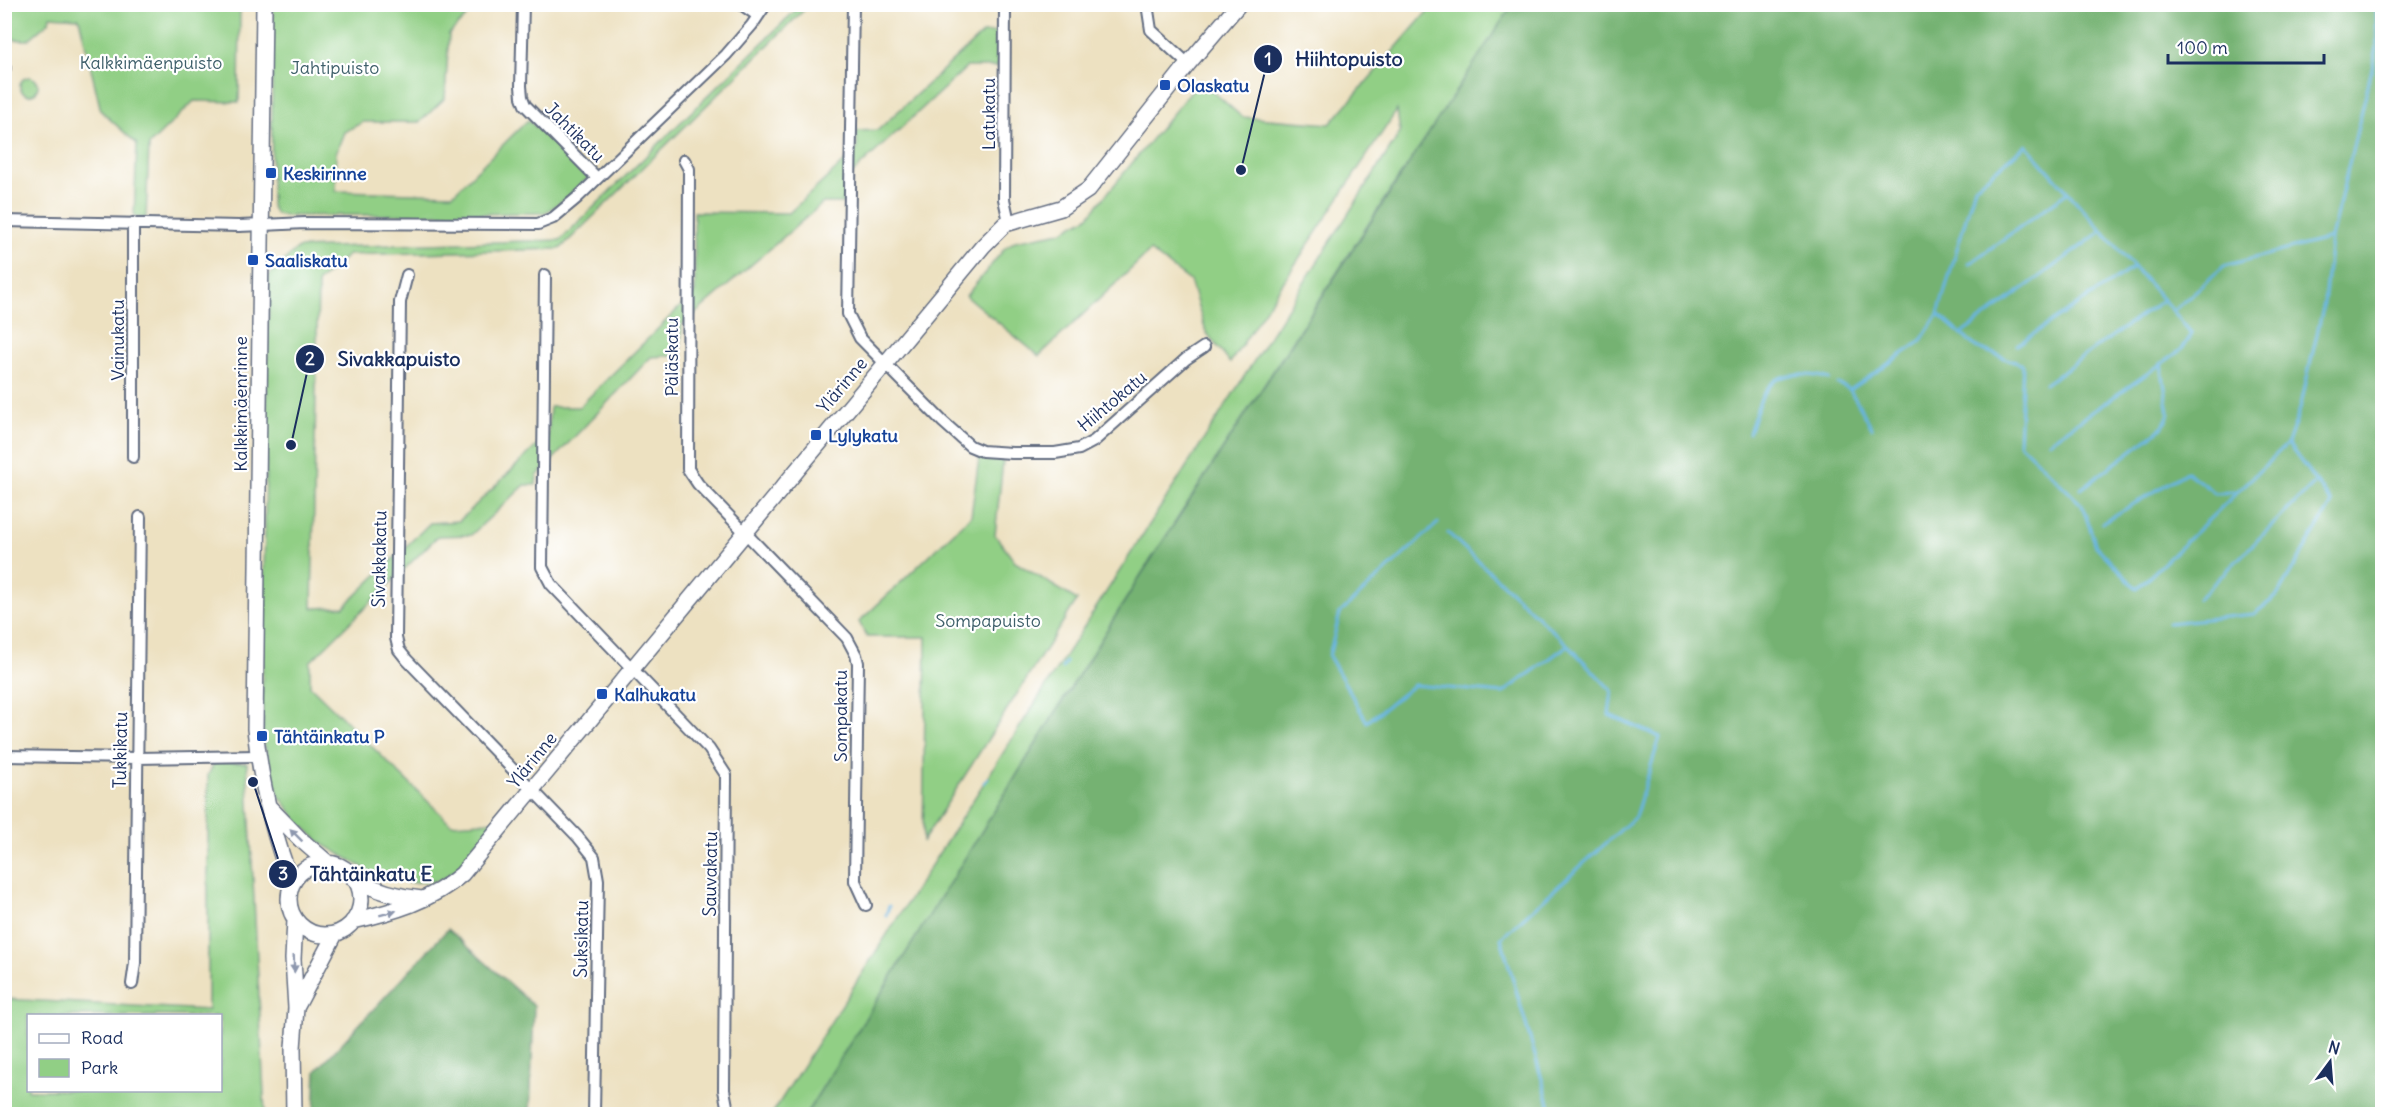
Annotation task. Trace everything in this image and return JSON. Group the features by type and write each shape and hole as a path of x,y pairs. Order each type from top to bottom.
{"street":[{"name":"Kalkkimäenrinne","path":"264,4 255,708 258,756 266,804 292,884"},
{"name":"Jahtikatu","path":"523,4 522,97 525,105 597,178"},
{"path":"741,4 759,16"},
{"path":"4,221 261,225 305,223 538,224 553,219 561,213 726,55 759,16 766,4"},
{"path":"853,4 848,314 860,338 885,363"},
{"name":"Latukatu","path":"1005,4 1004,199 1009,222"},
{"path":"1147,4 1151,30 1188,64"},
{"name":"Ylärinne","path":"353,921 395,911 448,887 462,874 996,231 1009,222 1061,208 1088,190 1239,4"},
{"name":"Päläskatu","path":"684,160 689,169 688,469 698,484 745,533"},
{"name":"Vainukatu","path":"133,456 134,224"},
{"name":"Sivakkakatu","path":"407,275 400,302 396,638 399,650 406,660 532,790"},
{"path":"545,275 542,567 551,584 632,668"},
{"name":"Hiihtokatu","path":"885,363 970,446 982,451 1055,453 1079,448 1094,441 1186,359 1204,347"},
{"name":"Tukkikatu","path":"132,984 135,972 140,517"},
{"name":"Sompakatu","path":"745,533 843,634 856,655 858,663 855,880 866,905"},
{"name":"Sauvakatu","path":"632,668 709,749 726,775 724,1090 731,1114"},
{"path":"4,756 137,758 258,756"},
{"name":"Suksikatu","path":"532,790 590,851 598,870 594,1114"},
{"path":"266,804 300,839 329,864"},
{"path":"294,1114 295,920 288,898 292,884 307,868 329,864 344,869 354,879 377,891 422,899"},
{"path":"296,1008 335,934 353,921 361,900 354,879"},
{"path":"295,920 313,933 335,934"}],"green space":[{"name":"Kalkkimäenpuisto","path":"5,4 240,5 239,102 194,101 149,145 146,218 134,217 137,144 101,111 79,18 50,16 49,22 28,40 5,39"},
{"name":"Jahtipuisto","path":"273,5 478,5 449,34 445,98 420,122 363,122 344,132 336,153 336,191 453,194 528,120 590,176 568,197 545,213 284,216 275,213 271,205"},
{"path":"801,5 809,5 560,249 348,255 318,282 312,608 344,607 430,523 459,521 548,435 550,407 579,407 695,292 694,212 789,213 857,150 857,131 878,130 983,33 1000,32 998,67 967,67 845,180 843,203 823,203 682,325 681,355 651,357 537,476 536,485 525,485 471,535 438,536 310,662 310,686 451,824 497,821 458,869 439,881 409,883 372,873 321,843 299,822 279,796 263,740 269,275 298,248 560,240"},
{"path":"1433,5 1522,5 1395,183 1141,575 806,1114 772,1114 1400,133 1397,110 1230,363 1206,332 1190,281 1150,251 1039,356 966,296 1005,248 1015,241 1061,232 1088,217 1200,80 1242,117 1330,124"},
{"path":"1512,5 2382,5 2382,1114 806,1114 1141,575"},
{"path":"29,77 35,80 38,86 35,92 29,95 23,92 20,86 23,80"},
{"name":"Sompapuisto","path":"979,458 1003,461 995,535 1015,562 1077,600 923,841 926,637 867,637 859,622 971,516"},
{"path":"215,762 247,763 265,1114 5,1114 5,999 208,1010 208,775"},
{"path":"448,929 534,1006 530,1114 314,1114 316,1071"}],"waterway":[{"path":"1938,314 1976,347 2023,365 2019,443 2082,505 2096,546 2137,589 2288,443 2300,409 2324,303 2331,238 2377,48 2376,4"},
{"path":"1872,428 1850,390 1920,342 1938,314 1975,187 2026,145 2173,311 2224,266 2331,238"},
{"path":"1969,264 2068,192"},
{"path":"1961,334 2102,231"},
{"path":"2017,345 2134,267"},
{"path":"2045,384 2163,300"},
{"path":"2081,489 2163,427 2169,413 2161,364 2182,349 2192,334 2173,311"},
{"path":"2049,442 2161,364"},
{"path":"1749,433 1766,390 1781,377 1814,375 1829,379"},
{"path":"1838,384 1850,390"},
{"path":"2168,623 2254,614 2277,596 2332,503 2288,444"},
{"path":"2102,523 2187,472 2215,493 2235,492"},
{"path":"2198,599 2316,482"},
{"path":"1438,523 1340,613 1329,656 1367,722 1414,685 1503,693 1568,645"},
{"path":"1448,533 1568,645 1612,691 1609,715 1660,737 1635,817 1501,938 1552,1114"},
{"path":"1062,668 1066,662"},
{"path":"984,783 988,778"},
{"path":"886,915 889,906"}],"place":[{"name":"Olaskatu","path":"1165,85"},
{"name":"Hiihtopuisto","path":"1241,170"},
{"name":"Keskirinne","path":"271,173"},
{"name":"Saaliskatu","path":"253,260"},
{"name":"Lylykatu","path":"816,435"},
{"name":"Sivakkapuisto","path":"291,445"},
{"name":"Kalhukatu","path":"602,694"},
{"name":"Tähtäinkatu P","path":"262,736"},
{"name":"Tähtäinkatu E","path":"253,782"}]}
